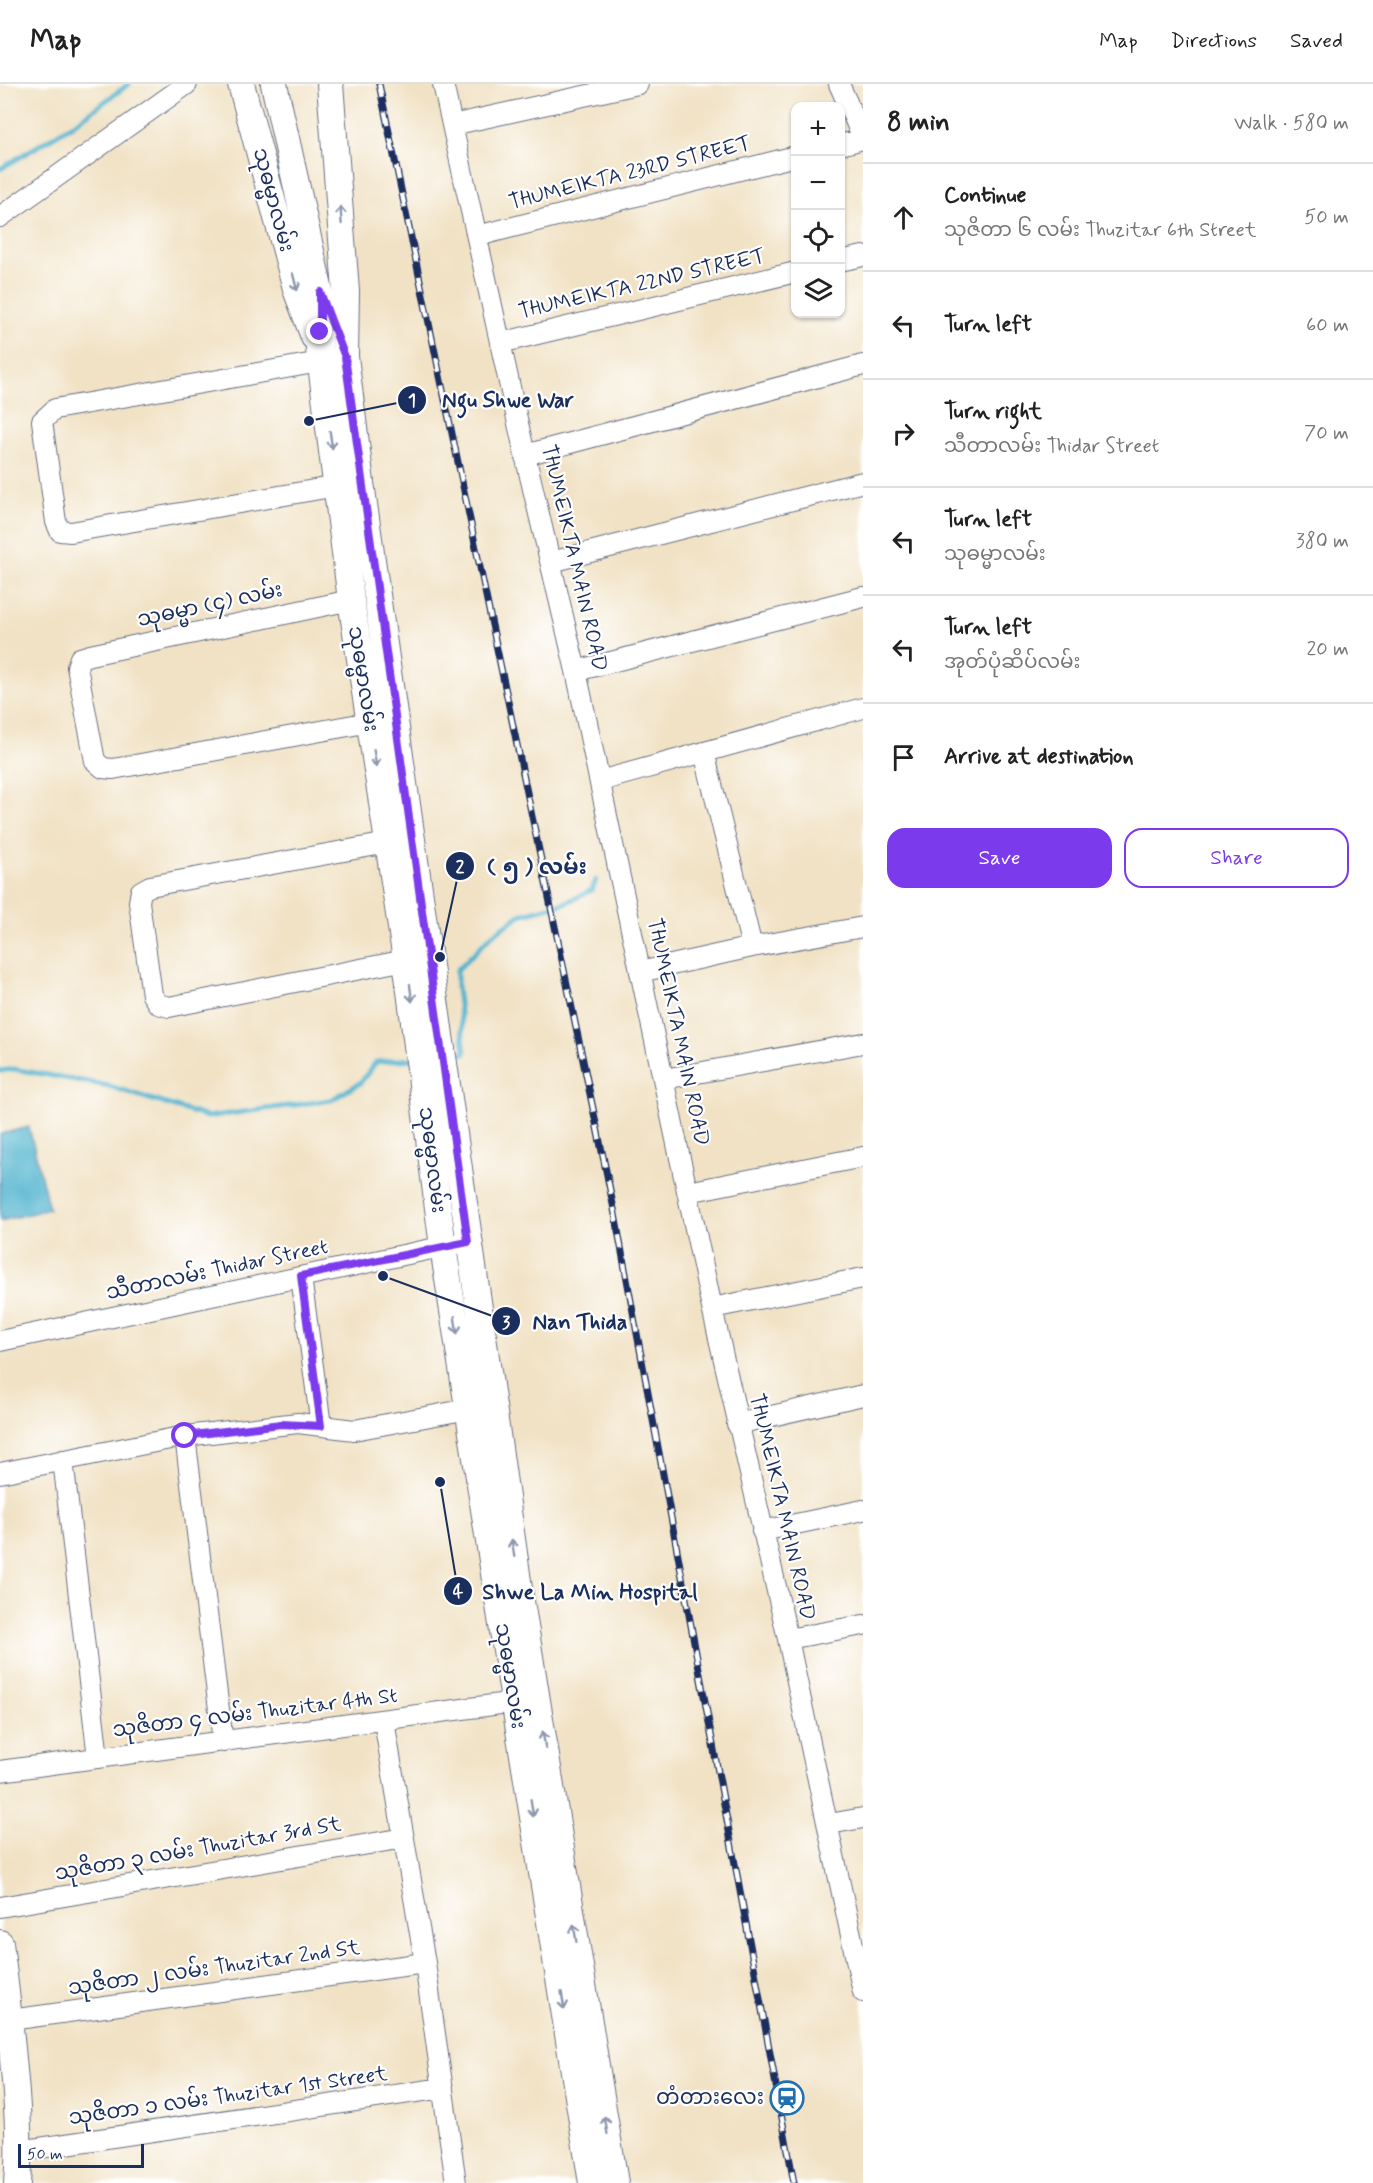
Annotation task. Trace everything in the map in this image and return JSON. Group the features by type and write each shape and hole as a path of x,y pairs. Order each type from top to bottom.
{"main road":[{"name":"သုဓမ္မာလမ်း","path":"241,84 297,292 328,356"},
{"name":"သုဓမ္မာလမ်း","path":"274,84 320,303 468,1242 515,1702 592,2183"},
{"name":"သုဓမ္မာလမ်း","path":"330,84 346,291 328,356 337,486 351,600 406,960 443,1247 469,1409 494,1500 615,2183"},
{"path":"0,1943 10,2020 8,2097 20,2151 16,2183"}],"street":[{"path":"0,217 164,91 187,84"},
{"name":"THUMEIKTA MAIN ROAD","path":"443,84 525,455 576,671 737,1424 829,1824 857,1933 863,1992"},
{"path":"452,125 638,84"},
{"path":"839,84 863,139 845,144"},
{"name":"THUMEIKTA 23RD STREET","path":"477,236 791,157"},
{"path":"845,260 863,256"},
{"name":"THUMEIKTA 22ND STREET","path":"500,343 791,273"},
{"path":"328,356 56,409 42,421 56,522 60,531 71,532 337,486"},
{"path":"525,455 863,365"},
{"path":"551,562 863,482"},
{"path":"576,671 863,597"},
{"name":"သုဓမ္မာ (၄) လမ်း","path":"351,600 90,655 80,658 77,667 95,761 103,768 113,769 370,722"},
{"path":"600,781 863,708"},
{"path":"704,752 752,946"},
{"path":"388,843 150,886 141,891 139,902 152,995 158,1004 169,1007 406,960"},
{"path":"640,972 752,946 863,927"},
{"path":"664,1079 863,1043"},
{"path":"688,1192 863,1157"},
{"name":"သီတာလမ်း Thidar Street","path":"0,1341 468,1242"},
{"path":"301,1276 321,1426"},
{"path":"712,1308 863,1278"},
{"path":"737,1424 863,1395"},
{"path":"0,1473 185,1436 281,1424 354,1430 469,1409"},
{"path":"185,1436 223,1742"},
{"path":"63,1460 98,1758"},
{"path":"762,1532 863,1510"},
{"path":"788,1639 863,1625"},
{"name":"သုဇိတာ ၄ လမ်း Thuzitar 4th St","path":"0,1771 515,1702"},
{"path":"384,1721 425,1964 456,2183"},
{"path":"829,1824 863,1818"},
{"name":"သုဇိတာ ၃ လမ်း Thuzitar 3rd St","path":"0,1907 404,1838"},
{"name":"သုဇိတာ ၂ လမ်း Thuzitar 2nd St","path":"10,2020 425,1964"},
{"name":"သုဇိတာ ၁ လမ်း Thuzitar 1st Street","path":"20,2151 443,2088"}],"water":[{"path":"29,1127 49,1209 0,1221 0,1134"}],"waterway":[{"path":"0,169 71,126 129,84"},
{"path":"451,1055 465,1053 457,970 491,936 520,915 565,903 592,890 596,880"},
{"path":"0,1071 14,1069 109,1086 207,1117 331,1100 360,1083 376,1062 412,1059"}],"railway":[{"path":"379,84 614,1209 794,2183"}],"place":[{"name":"Ngu Shwe War","path":"309,421"},
{"name":"( ၅ ) လမ်း","path":"440,957"},
{"name":"Nan Thida","path":"383,1276"},
{"name":"Shwe La Min Hospital","path":"440,1482"},
{"name":"တံတားလေး","path":"787,2098"}],"route":[{"path":"185,1436 281,1424 321,1426 301,1276 468,1242 345,357 320,292 320,332"}]}
